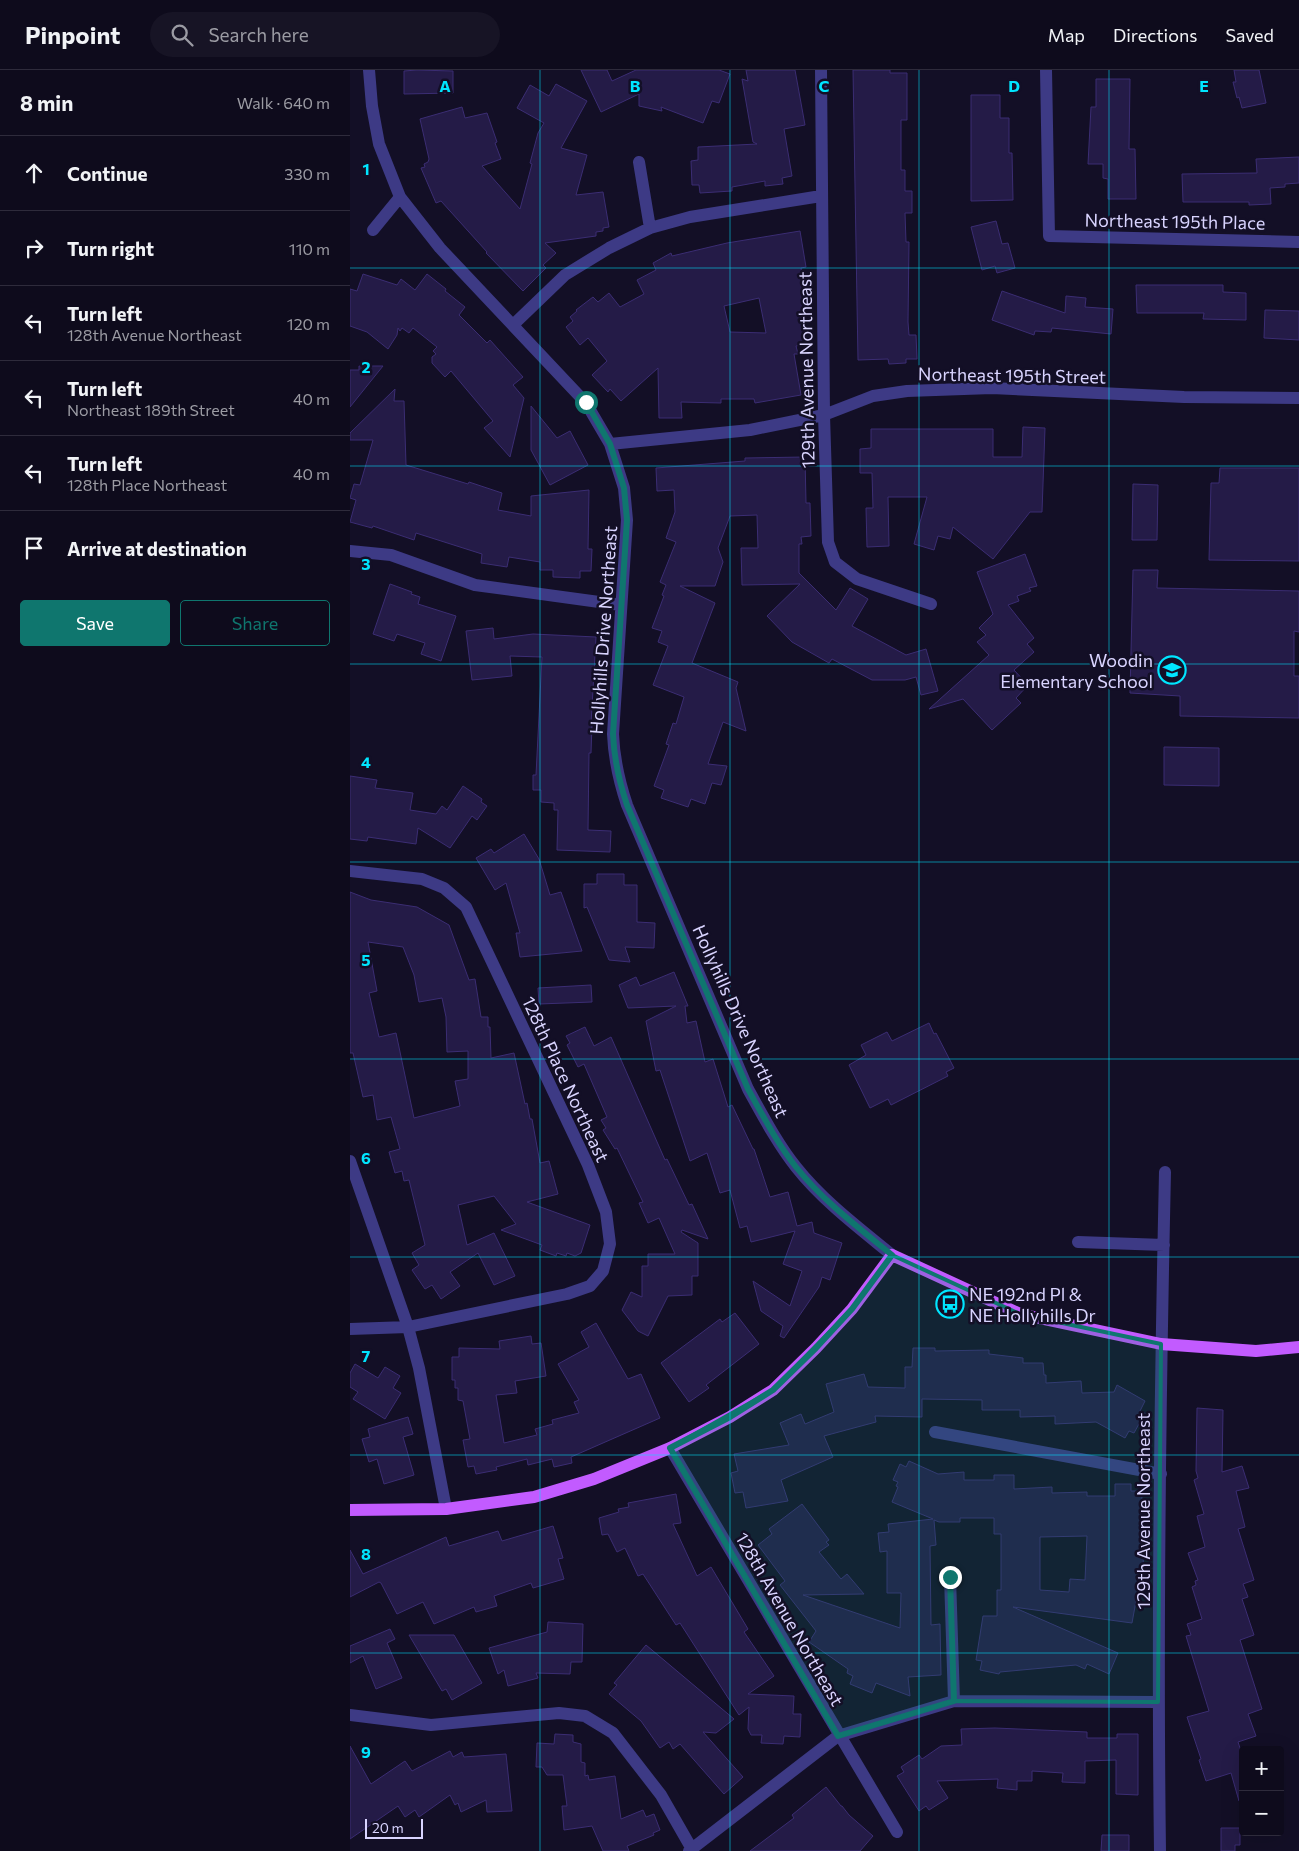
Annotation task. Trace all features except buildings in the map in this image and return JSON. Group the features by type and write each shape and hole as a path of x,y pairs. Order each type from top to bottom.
{"main road":[{"path":"350,1510 446,1509 534,1497 594,1479 670,1448 730,1417 773,1390 852,1309 892,1255 1020,1314 1161,1344 1256,1351 1299,1347"}],"street":[{"name":"Hollyhills Drive Northeast","path":"370,70 372,106 380,144 400,197 440,248 586,402 610,444 624,488 627,520 613,734 618,776 627,805 748,1089 771,1132 797,1168 834,1207 892,1255"},
{"name":"129th Avenue Northeast","path":"821,70 824,415 828,542 835,562 857,579 931,604"},
{"name":"Northeast 195th Place","path":"1046,70 1050,236 1299,242"},
{"path":"639,162 650,228"},
{"path":"513,325 565,275 610,248 650,228 690,217 821,196"},
{"path":"373,230 400,197"},
{"name":"Northeast 195th Street","path":"610,444 750,430 824,415 873,396 907,390 992,388 1184,396 1299,398"},
{"path":"350,552 391,555 475,585 621,605"},
{"name":"128th Place Northeast","path":"350,871 422,879 444,888 466,907 588,1165 606,1212 610,1244 603,1271 590,1286 567,1294 408,1327"},
{"path":"350,1161 408,1327 419,1368 446,1509"},
{"name":"129th Avenue Northeast","path":"1160,1851 1158,1702 1161,1344 1165,1172"},
{"path":"1078,1242 1164,1245"},
{"path":"350,1329 408,1327"},
{"path":"936,1432 1161,1474"},
{"name":"128th Avenue Northeast","path":"670,1448 838,1736 897,1832"},
{"path":"950,1577 954,1701"},
{"path":"350,1715 431,1725 559,1712 585,1716 613,1733 661,1795 692,1850 838,1736 954,1701 1158,1702"}],"highlighted area":[{"path":"892,1255 1020,1314 1161,1344 1158,1702 954,1701 838,1736 670,1448 773,1390 852,1309"}],"place":[{"name":"Woodin Elementary School","path":"1172,670"},
{"name":"NE 192nd Pl & NE Hollyhills Dr","path":"950,1304"}],"route":[{"path":"586,402 610,444 624,488 627,520 626,553 613,734 618,776 627,805 748,1089 771,1132 797,1168 834,1207 892,1255 852,1309 773,1390 730,1417 670,1448 838,1736 954,1701 950,1577"}]}
